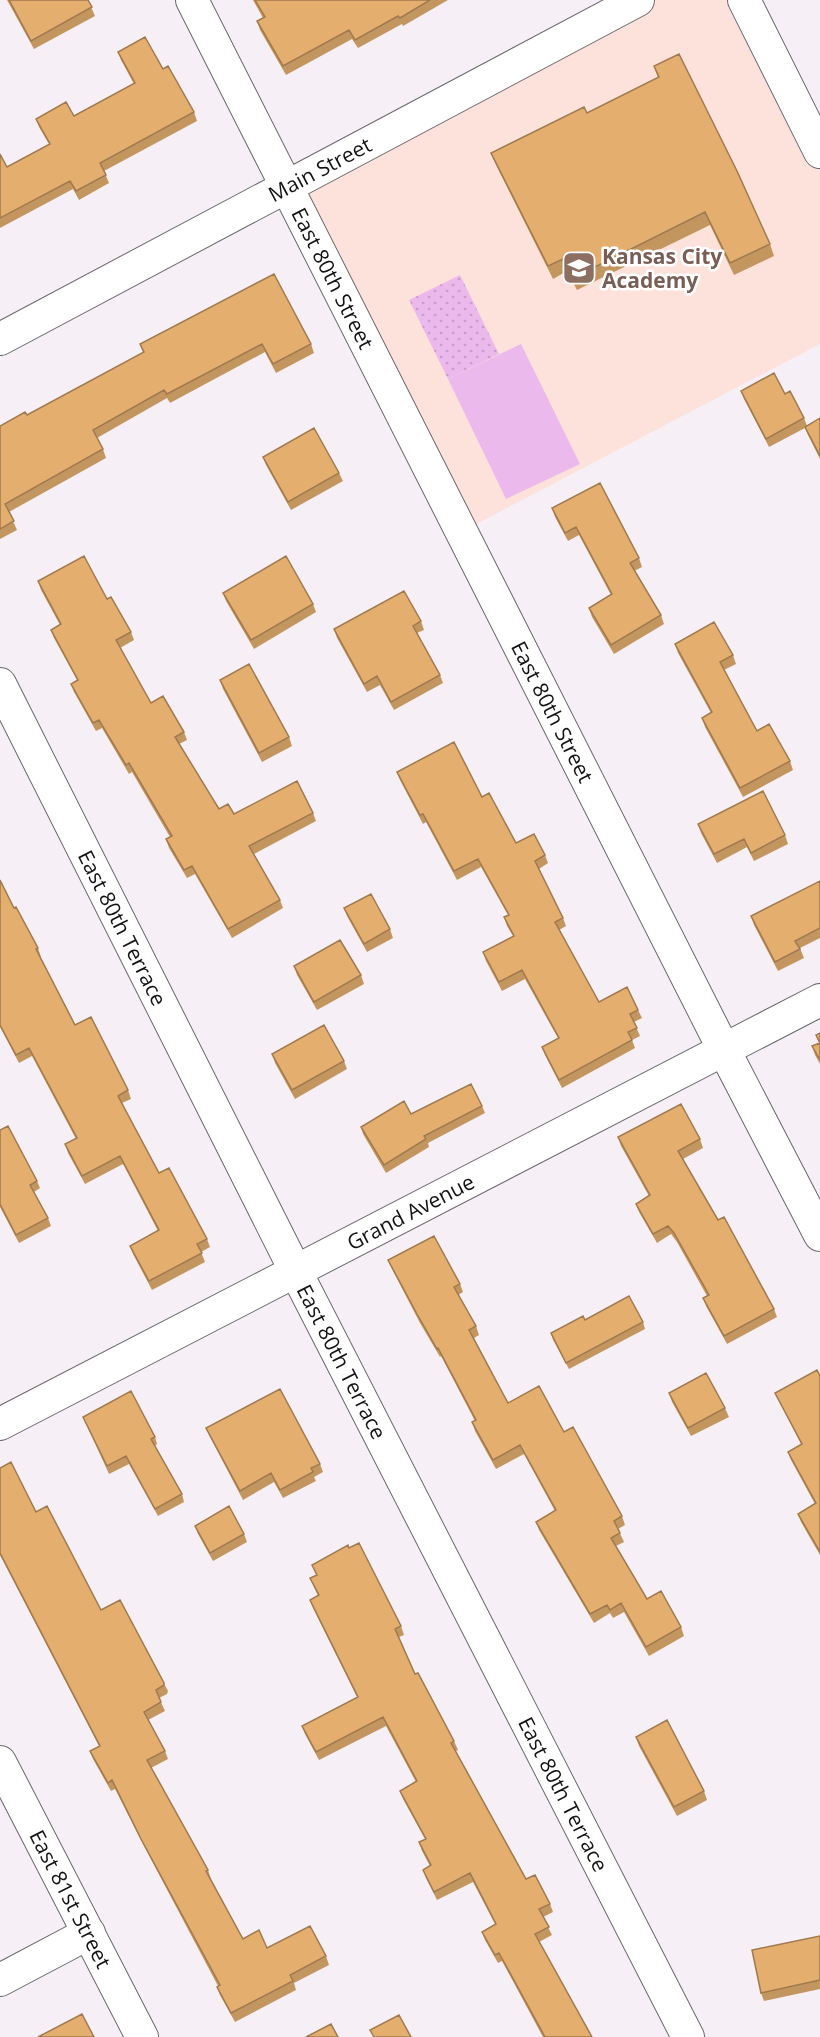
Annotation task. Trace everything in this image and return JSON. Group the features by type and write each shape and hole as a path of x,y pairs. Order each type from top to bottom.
{"street":[{"name":"East 80th Street","path":"192,0 820,1235"},
{"name":"Main Street","path":"0,339 638,0"},
{"path":"744,0 820,152"},
{"name":"East 80th Terrace","path":"0,684 295,1270 688,2037"},
{"name":"Grand Avenue","path":"0,1424 820,1000"},
{"name":"East 81st Street","path":"0,1762 142,2037"},
{"path":"0,1980 89,1933"}],"shaded area":[{"name":"Kansas City Academy","path":"654,0 734,0 820,171 820,344 469,528 300,191"},
{"path":"460,275 499,354 448,379 409,300"},
{"path":"521,344 580,464 506,499 448,379"}],"building":[{"path":"9,0 88,0 92,7 31,41"},
{"path":"255,0 430,0 355,40 349,30 283,66 257,21 265,17"},
{"path":"145,37 163,69 168,66 194,112 100,163 106,175 76,191 70,181 0,218 0,154 7,167 50,144 36,119 66,102 74,116 135,83 118,52"},
{"name":"Kansas City Academy","path":"679,54 770,244 730,263 705,212 573,278 563,259 548,266 491,153 584,107 587,113 659,77 654,66"},
{"path":"274,274 311,344 273,364 262,344 167,394 164,390 93,430 103,449 5,504 14,521 0,529 0,426 25,412 27,415 144,352 140,344"},
{"path":"774,373 785,394 790,391 804,418 766,439 741,391"},
{"path":"820,418 820,456 805,427"},
{"path":"314,428 339,473 288,502 263,457"},
{"path":"600,483 639,558 630,563 661,615 611,645 589,608 612,594 576,527 565,533 552,508"},
{"path":"84,556 107,599 111,597 131,632 116,640 151,703 163,696 184,732 175,737 219,809 228,804 234,814 297,781 313,813 249,846 280,900 228,929 192,866 184,870 166,839 172,836 129,763 126,765 99,720 93,723 71,684 78,680 51,630 61,624 38,581"},
{"path":"286,556 313,604 251,640 223,593"},
{"path":"404,591 421,621 413,626 440,675 391,702 377,676 364,684 334,629"},
{"path":"714,622 733,655 720,662 757,731 769,724 790,761 740,788 702,718 712,712 675,644"},
{"path":"249,664 289,737 259,753 220,680"},
{"path":"454,742 482,797 489,793 516,843 534,834 545,855 535,861 563,918 555,922 599,1002 627,987 638,1010 630,1014 637,1028 628,1032 632,1040 559,1080 542,1047 559,1038 522,970 499,982 483,952 514,936 504,917 509,915 478,859 454,871 397,772"},
{"path":"763,791 785,835 751,853 744,839 714,854 698,824"},
{"path":"0,880 38,948 36,949 75,1025 91,1017 128,1090 118,1096 159,1173 169,1168 207,1239 197,1244 202,1253 149,1281 130,1246 159,1230 120,1156 82,1176 65,1144 77,1138 29,1048 16,1055 0,1025"},
{"path":"820,881 820,928 795,941 800,949 775,962 751,916"},
{"path":"371,894 390,929 364,944 344,908"},
{"path":"340,940 361,975 314,1002 294,966"},
{"path":"324,1025 344,1061 292,1090 272,1054"},
{"path":"820,1043 820,1060 812,1046"},
{"path":"471,1084 482,1106 424,1136 426,1139 384,1165 361,1127 404,1101 411,1114"},
{"path":"681,1104 700,1139 678,1151 718,1220 724,1217 774,1309 724,1336 703,1298 709,1295 674,1233 668,1226 653,1234 636,1204 650,1195 618,1137"},
{"path":"8,1126 37,1181 30,1185 48,1218 16,1235 0,1204 0,1130"},
{"path":"434,1236 460,1284 454,1287 476,1326 469,1330 508,1403 539,1386 564,1432 573,1427 622,1516 614,1521 620,1533 611,1538 647,1599 661,1591 681,1627 646,1647 621,1603 610,1610 607,1605 590,1614 536,1522 556,1510 520,1445 493,1460 472,1422 476,1420 388,1260"},
{"path":"629,1296 643,1322 566,1363 551,1333 583,1316 585,1320"},
{"path":"817,1370 820,1376 820,1552 798,1514 816,1503 788,1452 802,1444 775,1393"},
{"path":"706,1373 725,1408 688,1428 669,1393"},
{"path":"280,1389 320,1464 311,1468 313,1472 280,1490 271,1473 240,1491 206,1428"},
{"path":"131,1391 155,1437 151,1439 182,1494 155,1509 126,1456 107,1466 83,1417"},
{"path":"11,1462 36,1512 47,1506 101,1610 120,1600 164,1683 156,1690 161,1702 144,1712 165,1751 147,1760 243,1939 259,1930 267,1948 310,1926 326,1956 290,1975 293,1981 231,2013 217,1987 220,1985 141,1839 112,1780 108,1783 90,1751 100,1746 0,1553 0,1468"},
{"path":"229,1506 244,1534 210,1553 195,1526"},
{"path":"359,1543 401,1626 395,1629 415,1674 418,1673 454,1741 451,1743 526,1879 535,1875 550,1904 539,1909 549,1927 535,1934 592,2037 545,2037 499,1953 495,1955 482,1932 496,1924 470,1873 434,1892 423,1870 431,1865 419,1842 426,1839 400,1791 417,1781 383,1717 316,1752 302,1726 358,1697 310,1600 319,1595 310,1578 317,1575 312,1565 348,1545 349,1548"},
{"path":"667,1720 704,1791 674,1807 636,1737"},
{"path":"820,1936 820,1980 761,1993 752,1950"},
{"path":"82,2014 94,2037 38,2037"},
{"path":"399,2015 411,2037 374,2037 370,2030"},
{"path":"331,2024 338,2037 306,2037"}],"place":[{"name":"Kansas City Academy","path":"579,268"}]}
